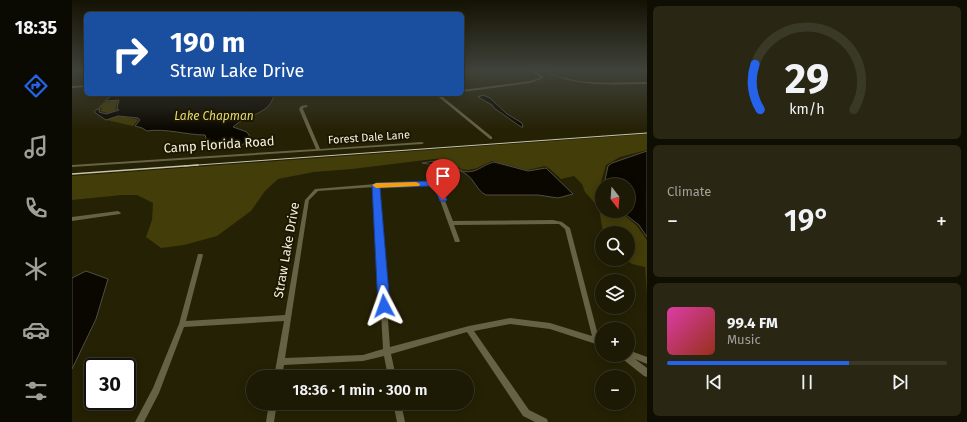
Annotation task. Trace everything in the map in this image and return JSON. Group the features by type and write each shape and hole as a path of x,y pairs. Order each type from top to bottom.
{"street":[{"path":"439,96 491,138"},
{"path":"306,106 302,107 301,109 318,149"},
{"name":"Forest Dale Lane","path":"318,149 422,143"},
{"name":"Camp Florida Road","path":"72,166 318,149"},
{"name":"Straw Lake Drive","path":"279,370 307,200 317,190 376,185 430,184 438,188 457,241"},
{"path":"376,185 387,352 391,370"},
{"path":"72,219 118,213"},
{"path":"451,223 553,222 560,223 567,228 595,327"},
{"path":"139,422 156,390 182,324 200,255"},
{"path":"182,324 287,318"},
{"path":"281,362 363,358 469,329 510,321 550,326 595,340"},
{"path":"469,329 526,413 544,422"},
{"path":"635,357 647,361"},
{"path":"632,362 647,374"},
{"path":"270,422 272,410"},
{"path":"398,410 401,422"}],"shaded area":[{"path":"118,101 115,108 117,110 107,113 101,111 102,108 97,109 104,102"},
{"path":"118,116 138,120 133,126 107,120"},
{"path":"647,134 647,150 620,157 606,165 602,178 595,178 595,203 585,192 582,184 574,176 561,179 545,166 527,170 492,161 477,168 468,170 461,169 448,160 434,159 314,172 278,179 265,191 251,211 217,236 184,245 161,248 146,237 152,220 153,203 137,195 72,200 72,176"},
{"path":"601,218 628,218 636,225 647,240 647,295 645,267 635,265 635,226 602,226"}],"water":[{"path":"483,95 490,98 507,114 522,123 523,127 478,97"},
{"name":"Lake Chapman","path":"111,96 273,96 272,101 263,110 244,119 233,127 247,132 252,140 225,149 214,149 209,147 205,135 161,130 147,131 135,126 140,120 138,118 118,116 106,120 94,112 100,109 99,112 106,114 119,110 117,108 119,100 105,101"},
{"path":"647,151 647,237 639,225 630,218 635,218 635,178 605,178 608,166 612,163"},
{"path":"443,160 465,172 474,171 494,162 528,171 546,168 573,194 558,198 538,195 486,195 480,191 469,176 461,171 450,167 422,163"},
{"path":"86,271 108,279 96,319 72,369 72,278"}],"railway":[{"path":"184,166 647,133"},
{"path":"184,166 198,165"},
{"path":"72,174 184,166"}],"slow traffic":[{"path":"376,185 416,184"}],"route":[{"path":"384,306 376,185 430,184 438,188 443,200"}]}
